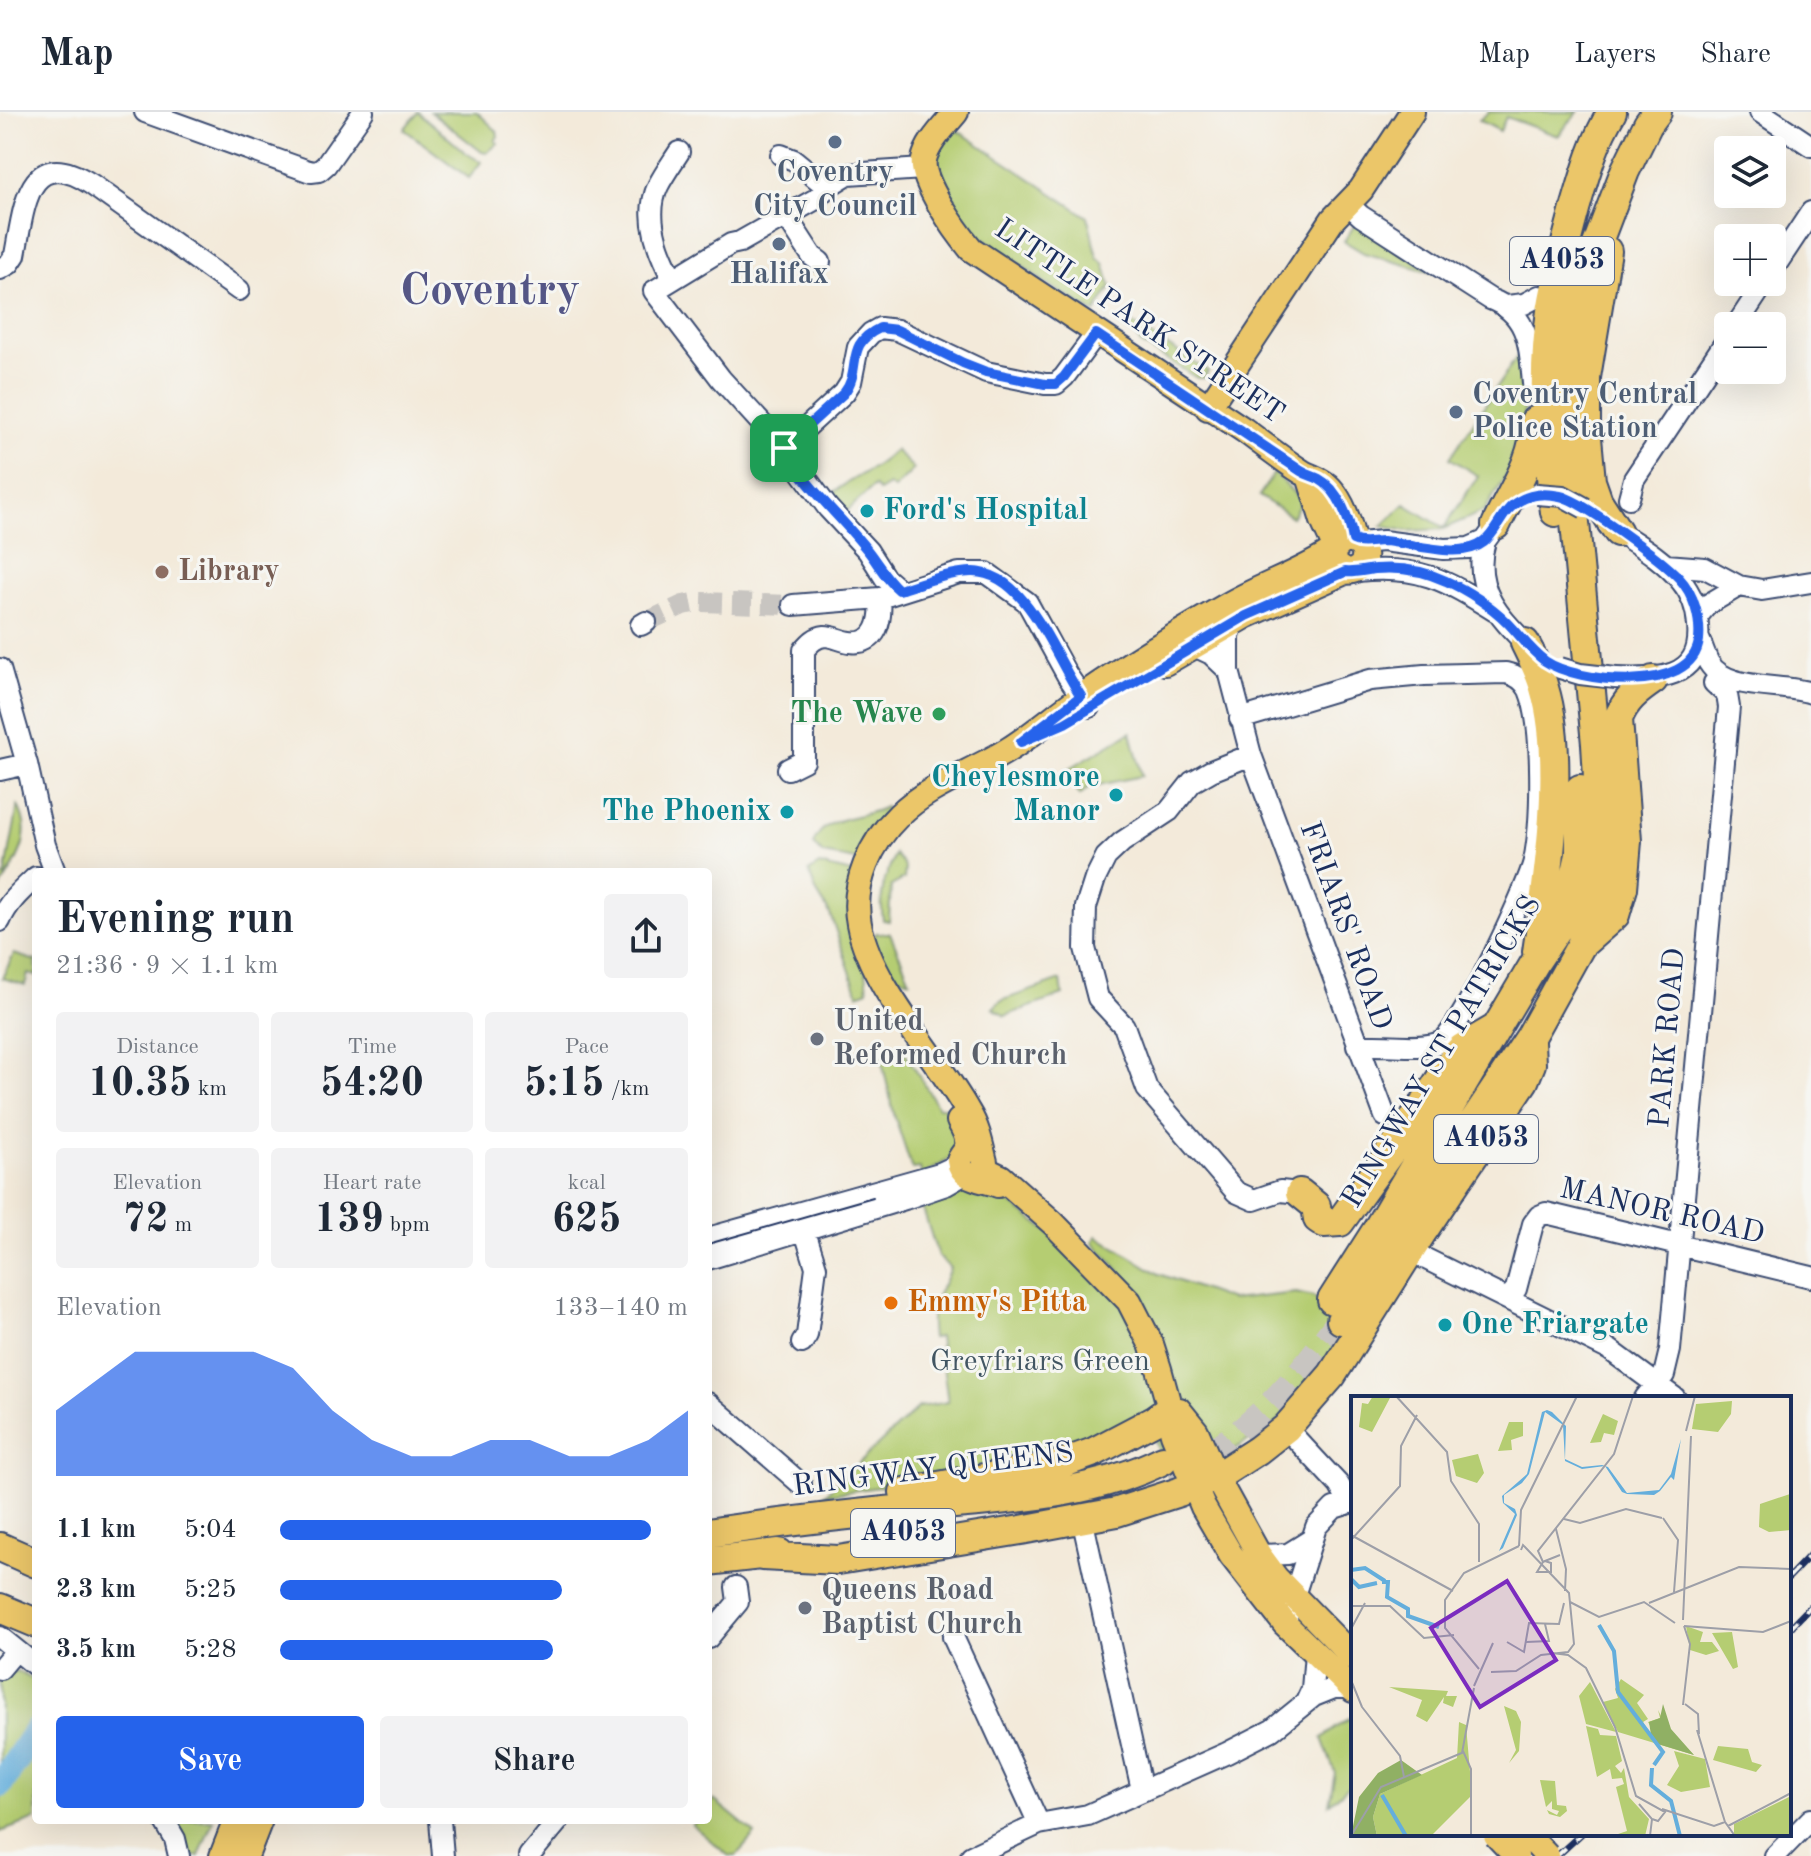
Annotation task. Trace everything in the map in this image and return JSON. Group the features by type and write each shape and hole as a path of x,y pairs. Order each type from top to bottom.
{"highway":[{"name":"A4053","path":"1571,579 1548,454 1547,367 1551,312 1594,143 1612,112"},
{"name":"A4053","path":"1571,579 1567,358 1577,301 1637,144 1657,112"},
{"path":"1491,533 1525,466 1534,441 1539,296 1544,262 1557,216 1594,143"},
{"path":"1610,210 1606,268 1586,377 1586,427 1591,481 1598,501 1618,532"},
{"name":"RINGWAY ST PATRICKS","path":"1571,579 1596,744 1601,827 1599,883 1581,945 1530,1037 1334,1314 1378,1228 1536,961 1566,916 1580,855 1571,579"},
{"path":"1525,643 1545,690 1555,780 1547,881 1536,961"},
{"path":"1581,945 1615,915 1620,900 1627,841 1618,719 1622,707 1633,694 1658,678"},
{"path":"1300,1193 1316,1206 1318,1219 1324,1223 1340,1222 1455,1056 1462,1048 1497,1028"},
{"name":"A4053","path":"1185,1475 1258,1450 1286,1428 1332,1375 1415,1253 1524,1081 1531,1064 1530,1037"},
{"name":"A4053","path":"815,1518 861,1499 1058,1465 1094,1452 1170,1409"},
{"path":"712,1571 838,1560 1117,1512 1185,1475"},
{"name":"RINGWAY QUEENS","path":"712,1532 1038,1494 1098,1483 1185,1475"},
{"name":"RINGWAY QUEENS","path":"712,1562 745,1567 1098,1503 1185,1475"},
{"path":"712,1526 749,1527"},
{"path":"0,1547 32,1561"},
{"path":"0,1564 32,1577"},
{"path":"0,1592 32,1604"},
{"path":"0,1608 32,1621"}],"main road":[{"path":"923,169 924,156 956,112"},
{"path":"1208,408 1325,231 1361,190 1412,112"},
{"name":"LITTLE PARK STREET","path":"923,169 944,209 971,249 1309,476 1323,521 1345,545 1334,564 1351,572"},
{"path":"1345,545 1306,569 1225,606 1085,702 1065,723 1021,742 919,798 886,829 875,846 864,868 858,894 858,920 862,940 889,1012 905,1043 958,1119 967,1136 971,1164 1001,1177 1064,1233 1129,1301 1151,1344 1170,1409 1179,1410 1196,1431 1185,1475 1231,1555 1285,1624 1351,1688"},
{"path":"1085,702 1234,623 1351,572"},
{"path":"1185,1475 1351,1655"},
{"path":"222,1856 234,1824"},
{"path":"246,1856 258,1824"},
{"path":"1498,1836 1516,1856"},
{"path":"1528,1836 1547,1856"}],"street":[{"path":"145,112 178,117 305,171 319,171 326,165 363,112"},
{"path":"1760,112 1811,146"},
{"path":"673,279 658,246 653,220 658,186 679,152"},
{"path":"781,155 794,160 827,187"},
{"path":"804,650 810,642 826,636 853,643 865,641 874,634 889,594 885,578 868,551 828,508 784,448 721,379 654,291 731,244 740,242 816,199 827,187 855,172 923,169"},
{"path":"0,269 9,264 15,255 31,187 43,174 59,170 74,173 91,184 239,290"},
{"path":"1347,203 1490,299 1505,305 1524,304 1539,296"},
{"path":"1786,259 1803,244 1811,212"},
{"path":"786,216 812,256 820,262"},
{"path":"1505,305 1525,329 1534,392"},
{"path":"784,448 844,393 851,382 858,347 880,328 897,330 986,372 1045,384 1056,384 1064,377 1096,334"},
{"path":"1629,498 1634,479 1714,359"},
{"path":"1498,614 1480,572 1480,559 1491,533 1516,502 1537,494 1563,496 1666,565 1682,581 1694,600 1699,639 1709,662 1724,677 1811,693"},
{"path":"1345,545 1383,541 1453,550 1469,548 1491,533"},
{"path":"1666,565 1705,568 1739,586 1762,590 1811,582"},
{"path":"1351,572 1379,569 1428,574 1457,586 1498,614 1546,662 1580,674 1616,678 1688,675 1720,689 1769,685"},
{"path":"800,765 804,650 798,614 889,594 959,573 987,573 1027,602 1085,702"},
{"path":"1698,616 1707,605 1739,586"},
{"name":"FRIARS' ROAD","path":"1234,623 1229,636 1229,671 1251,755 1385,1116"},
{"path":"1658,678 1679,670 1691,661 1699,639"},
{"path":"1194,646 1211,654 1229,671"},
{"path":"0,669 27,764 46,868"},
{"path":"1240,719 1370,680 1441,675 1506,673 1524,682 1531,700 1537,732 1540,802 1533,864 1523,891 1463,1013 1442,1042 1430,1045 1357,1045"},
{"name":"PARK ROAD","path":"1652,1391 1670,1350 1728,719 1720,689"},
{"path":"1251,755 1192,782 1169,811 1111,850 1095,879 1086,907 1086,957 1098,998 1124,1026 1147,1089 1236,1192 1254,1200 1280,1191 1300,1193"},
{"path":"0,770 27,764"},
{"path":"2,915 32,886"},
{"path":"712,1257 802,1221 971,1164"},
{"name":"MANOR ROAD","path":"1508,1299 1516,1289 1533,1224 1539,1216 1556,1213 1811,1277"},
{"path":"712,1237 802,1221"},
{"path":"802,1221 816,1267 807,1335 802,1343"},
{"path":"1415,1253 1610,1350 1652,1391"},
{"path":"712,1406 801,1484"},
{"path":"1285,1624 1309,1541 1324,1517 1334,1508 1351,1502 1286,1428"},
{"path":"1082,1518 1142,1790"},
{"path":"1259,1555 1288,1554 1309,1541"},
{"path":"712,1633 738,1602 745,1567"},
{"path":"953,1637 1039,1824"},
{"path":"0,1669 8,1644 32,1663"},
{"path":"1306,1702 1312,1689 1315,1653"},
{"path":"971,1856 1039,1824 1088,1815 1272,1730 1326,1690 1351,1689"},
{"path":"1775,1856 1811,1819"},
{"path":"166,1824 175,1839 179,1856"},
{"path":"440,1824 443,1856"},
{"path":"529,1856 556,1824"}],"green space":[{"path":"418,112 481,162 469,178 404,129"},
{"path":"431,112 477,112 497,131 495,141 498,143 487,153 482,152"},
{"path":"1489,112 1578,112 1558,136 1506,117 1500,131 1479,120"},
{"path":"951,126 1088,217 1097,257 1104,263 1111,287 1095,313 1044,282 984,238 978,245 936,184 935,152"},
{"path":"1356,223 1434,273 1364,253 1344,241"},
{"path":"1123,318 1208,371 1204,378 1197,378 1140,343 1137,336 1119,324"},
{"path":"1525,349 1523,450 1484,511 1443,529 1407,531 1382,526 1405,504 1444,528 1478,476 1450,458"},
{"path":"895,450 914,469 894,489 889,485 879,491 874,486 844,514 831,494"},
{"path":"1274,473 1302,501 1292,517 1259,496"},
{"path":"1131,732 1142,776 1089,787 1080,795 1065,771"},
{"path":"18,806 25,828 24,839 0,889 0,876 5,877"},
{"path":"885,807 889,813 861,861 823,854 813,844 826,827 835,822"},
{"path":"895,854 905,867 904,879 891,886 889,921 883,920 882,894"},
{"path":"819,865 856,874 868,990 858,994 830,914 809,872"},
{"path":"876,933 890,933 910,980 882,971 872,941"},
{"path":"14,954 32,960 32,975 28,974 25,985 2,978"},
{"path":"1061,980 1063,995 1005,1016 993,1008 1000,1001"},
{"path":"895,1051 906,1054 938,1107 945,1107 952,1119 959,1153 922,1176 920,1168 912,1169 895,1118 880,1053"},
{"name":"Greyfriars Green","path":"967,1186 991,1191 1003,1198 1139,1299 1121,1272 1093,1242 1097,1236 1159,1274 1231,1300 1296,1293 1313,1297 1349,1327 1326,1364 1278,1422 1174,1487 1144,1423 1046,1462 824,1495 919,1407 948,1402 939,1337 932,1338 931,1315 950,1268 938,1256 920,1200"},
{"path":"17,1671 32,1679 32,1820 0,1832 0,1682 8,1672"},
{"path":"1351,1719 1351,1784 1329,1804 1335,1773 1322,1738"},
{"path":"714,1800 755,1834 736,1856 729,1856 692,1825 712,1824"},
{"path":"173,1824 211,1824 199,1856 185,1856"}],"waterway":[{"path":"0,1785 32,1737"}],"tunnel":[{"path":"646,622 683,605 699,602 793,605"},
{"path":"1169,1475 1197,1462 1245,1429 1286,1389 1341,1320"}],"tram line":[{"path":"712,1243 873,1197"}],"railway":[{"path":"1791,1575 1811,1554"},
{"path":"1791,1627 1811,1606"},
{"path":"1517,1856 1536,1836"},
{"path":"1557,1856 1579,1836"}],"place":[{"name":"Coventry City Council","path":"835,142"},
{"name":"Halifax","path":"779,244"},
{"name":"Coventry Central Police Station","path":"1456,412"},
{"name":"Ford's Hospital","path":"867,511"},
{"name":"Library","path":"162,572"},
{"name":"The Wave","path":"939,714"},
{"name":"Cheylesmore Manor","path":"1116,795"},
{"name":"The Phoenix","path":"787,812"},
{"name":"United Reformed Church","path":"817,1039"},
{"name":"Emmy's Pitta","path":"891,1303"},
{"name":"One Friargate","path":"1445,1325"},
{"name":"Queens Road Baptist Church","path":"805,1608"}],"district":[{"name":"Coventry","path":"490,292"}],"route":[{"path":"880,328 897,330 986,372 1045,384 1056,384 1069,373 1096,334 1329,487 1350,524 1353,540 1453,550 1469,548 1485,541 1516,502 1537,494 1563,496 1666,565 1682,581 1694,600 1699,639 1691,661 1664,677 1653,680 1580,674 1546,662 1498,614 1447,581 1401,570 1345,572 1246,616 1065,723 1021,742 1081,696 1027,602 987,573 959,573 899,590 885,578 868,551 828,508 784,448 849,387 858,347 880,328"}]}
